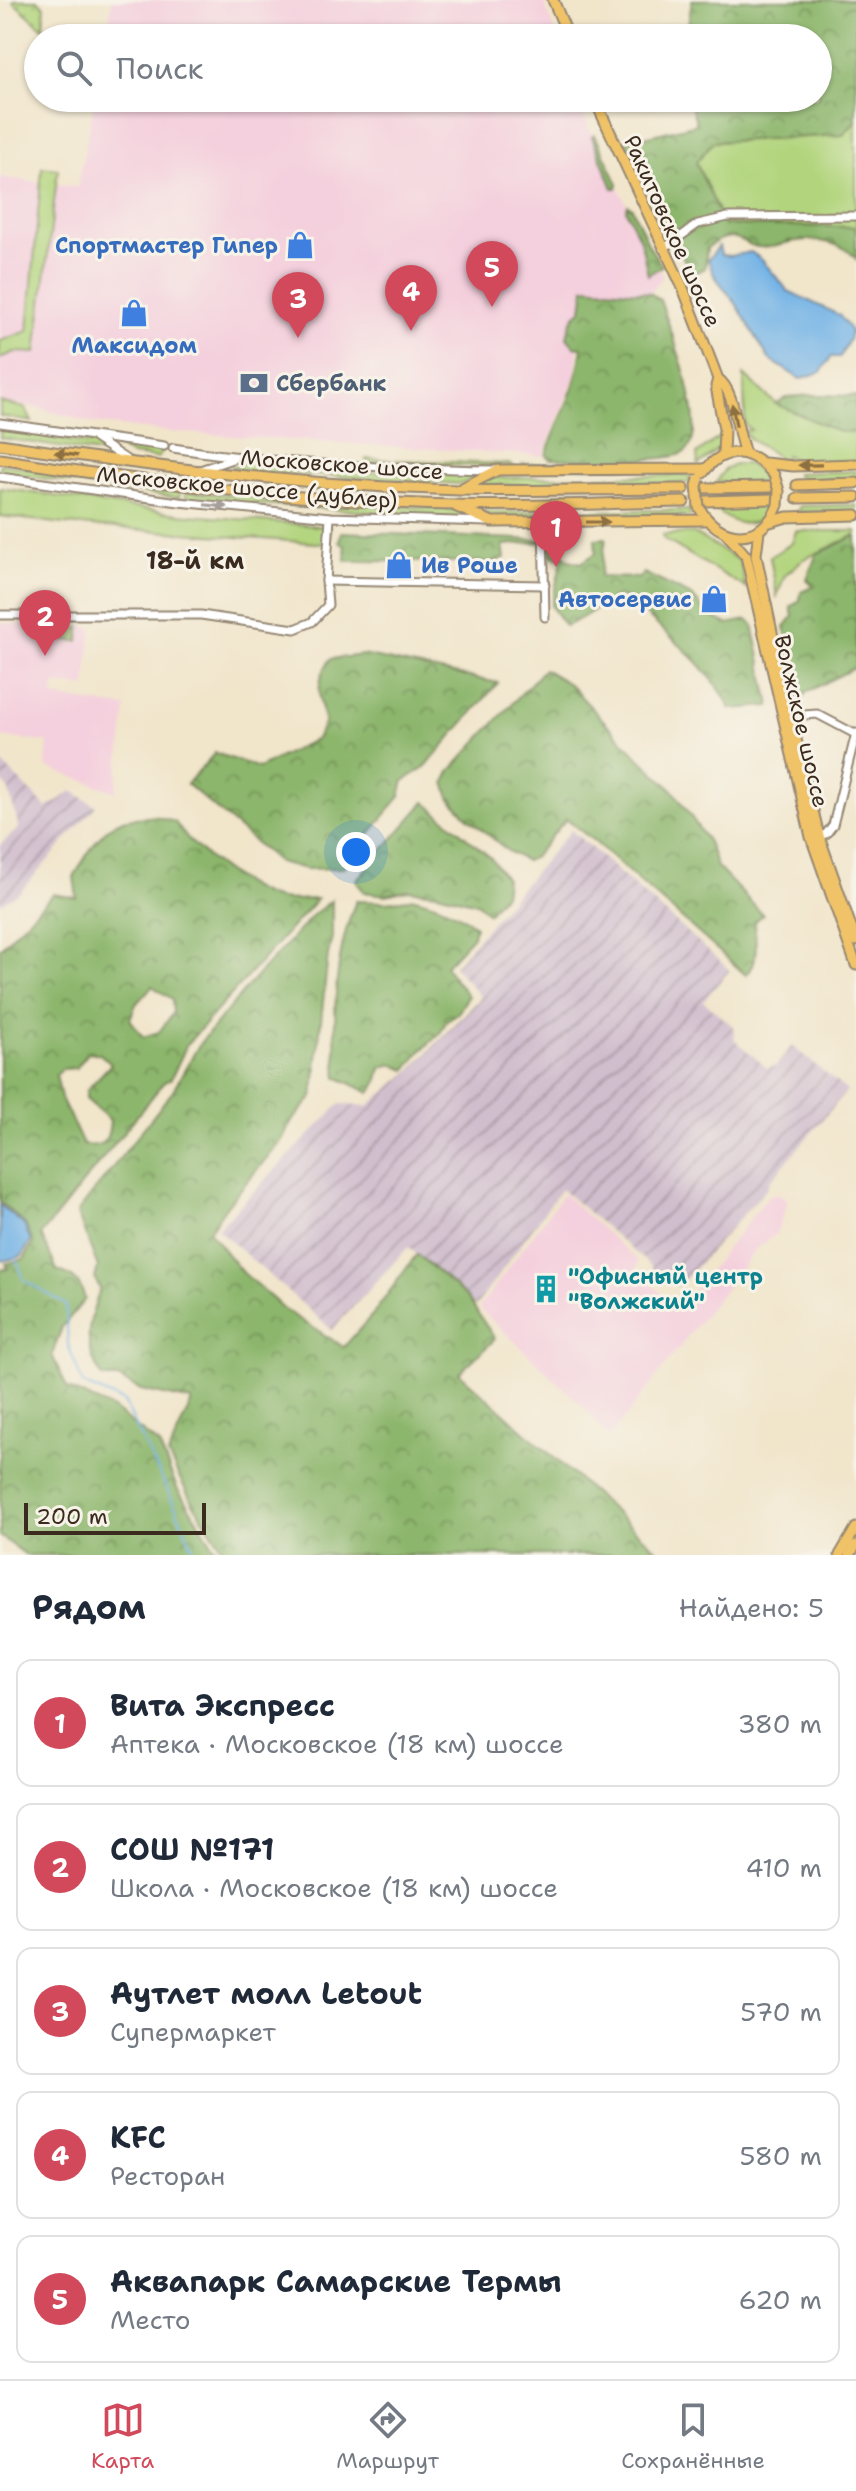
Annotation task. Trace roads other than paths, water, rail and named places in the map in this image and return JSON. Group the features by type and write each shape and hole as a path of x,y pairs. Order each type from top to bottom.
{"main road":[{"path":"553,0 563,24"},
{"name":"Ракитовское шоссе","path":"600,112 683,288 718,379 725,384 745,453"},
{"name":"Ракитовское шоссе","path":"718,379 716,386 724,429 723,455"},
{"name":"Московское шоссе","path":"0,444 194,472 337,484 459,490 684,489"},
{"path":"706,520 697,486 723,455 745,453 765,463 793,466 856,464"},
{"name":"Московское шоссе","path":"0,459 164,483 337,499 452,505 684,502"},
{"path":"765,463 774,475 779,491 770,522"},
{"path":"164,483 167,468"},
{"path":"459,490 498,470 703,479 772,487"},
{"path":"797,485 856,483"},
{"path":"797,498 856,497"},
{"path":"702,504 776,502"},
{"path":"452,505 492,522 706,520 726,533 742,535 759,531 770,522 787,517 856,515"},
{"name":"Волжское шоссе","path":"759,531 756,555 819,836 856,944"},
{"name":"Волжское шоссе","path":"726,533 746,556 803,807 837,916 856,964"},
{"path":"840,1555 856,1528"},
{"path":"850,1555 856,1545"}],"street":[{"path":"663,249 698,224 728,217 856,216"},
{"name":"Московское шоссе (дублер)","path":"0,423 240,456 357,467 498,470"},
{"path":"92,437 132,464"},
{"path":"194,472 240,456"},
{"name":"Московское шоссе (дублер)","path":"0,477 192,504 330,517 492,522"},
{"path":"0,615 201,615 295,629 312,622 328,605 326,581 330,517"},
{"path":"543,522 545,617"},
{"path":"326,581 545,585"},
{"path":"791,716 817,714 856,733 833,825 826,834 819,836"},
{"path":"837,916 851,942 856,944"}],"water":[{"path":"719,246 721,255 751,252 762,260 788,291 839,315 851,331 840,357 831,357 821,372 800,379 769,359 737,305 714,275 708,260"},
{"path":"0,1205 24,1225 31,1241 22,1256 4,1261 0,1259"}],"waterway":[{"path":"16,1258 24,1280 66,1305 68,1345 83,1384 124,1402 196,1555"}],"place":[{"name":"Спортмастер Гипер","path":"300,245"},
{"name":"Аквапарк Самарские Термы","path":"492,307"},
{"name":"Максидом","path":"134,313"},
{"name":"KFC","path":"411,331"},
{"name":"Аутлет молл Letout","path":"298,338"},
{"name":"Сбербанк","path":"254,383"},
{"name":"Ив Роше","path":"399,565"},
{"name":"Вита Экспресс","path":"556,567"},
{"name":"Автосервис","path":"714,599"},
{"name":"СОШ №171","path":"45,656"},
{"name":"\"Офисный центр \"Волжский\"","path":"546,1289"}],"district":[{"name":"18-й км","path":"195,561"}]}
